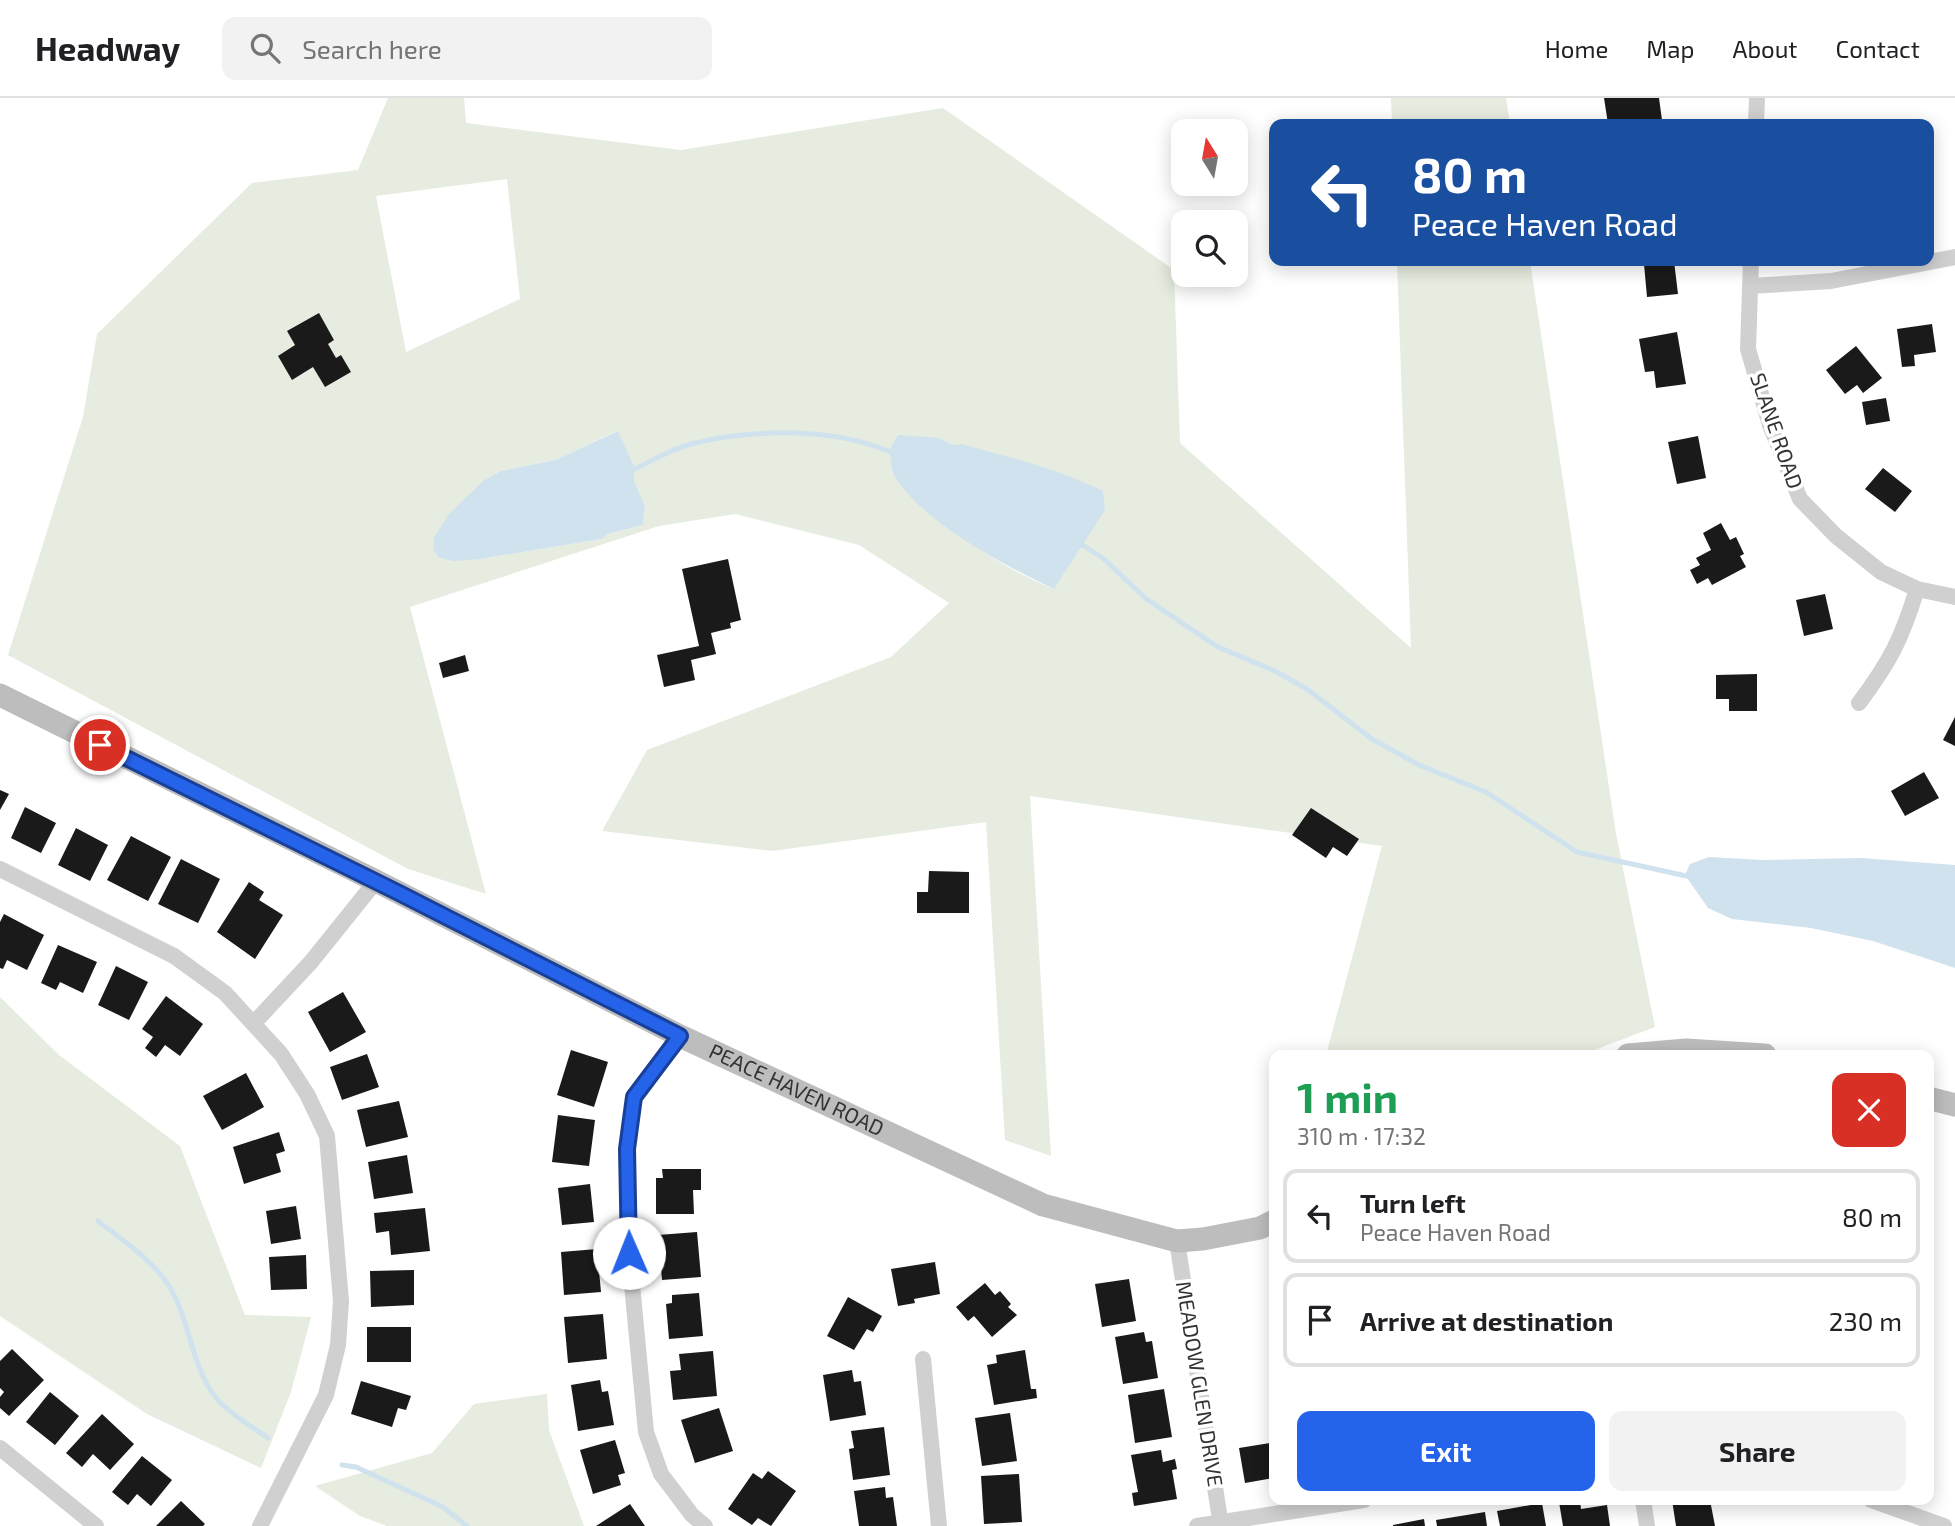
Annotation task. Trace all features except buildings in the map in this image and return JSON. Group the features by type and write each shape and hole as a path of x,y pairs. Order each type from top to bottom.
{"main road":[{"name":"PEACE HAVEN ROAD","path":"0,695 376,881 680,1036 1043,1205 1177,1241 1203,1239 1260,1228 1269,1224"},
{"path":"1934,1100 1955,1105"}],"street":[{"path":"1756,119 1757,98"},
{"path":"1934,261 1955,257"},
{"name":"SLANE ROAD","path":"1751,266 1748,349 1770,425 1800,499 1836,536 1881,572 1917,589 1955,597"},
{"path":"1751,286 1831,281 1908,266"},
{"path":"1859,703 1884,670 1903,634 1917,589"},
{"path":"0,869 174,956 225,993 281,1054 307,1094 327,1136 341,1301 338,1345 326,1395 260,1526"},
{"path":"253,1024 310,962 376,881"},
{"path":"680,1036 634,1097 627,1149 629,1253 646,1432 661,1474 692,1516 705,1526"},
{"name":"MEADOW GLEN DRIVE","path":"1177,1241 1221,1524"},
{"path":"923,1359 939,1526"},
{"path":"0,1448 96,1526"},
{"path":"1197,1526 1334,1505"},
{"path":"1644,1505 1647,1526"},
{"path":"1885,1505 1944,1526"}],"shaded area":[{"path":"388,98 464,98 466,123 681,150 943,108 1171,268 1171,287 1175,287 1180,443 1411,648 1397,266 1531,266 1616,834 1655,1027 1594,1050 1327,1050 1382,846 1030,796 1051,1156 1005,1140 986,822 772,851 602,831 647,750 891,657 949,603 859,545 735,514 659,526 410,607 486,894 408,869 8,655 83,417 97,334 252,183 358,170","holes":["507,179 520,299 406,352 376,196","617,431 635,469 634,480 645,506 643,525 608,534 602,539 480,559 434,537 449,515 484,480 501,471 555,460","939,438 954,445 1082,544 1054,589 995,559 941,521 908,493"]},
{"path":"1391,98 1506,98 1509,119 1392,119"},
{"path":"0,997 59,1055 180,1146 245,1315 311,1317 291,1392 261,1468 147,1414 0,1316"},
{"path":"547,1394 549,1430 584,1526 387,1526 360,1516 315,1486 432,1453 474,1404"}],"water":[{"path":"618,431 635,469 634,480 645,506 643,525 608,534 602,539 480,559 453,561 438,557 433,549 434,537 449,514 484,480 501,471 555,460"},
{"path":"898,435 939,438 954,445 961,444 1069,476 1103,491 1105,510 1054,589 990,556 925,511 895,477 889,451"},
{"path":"1709,857 1763,860 1861,858 1955,865 1955,968 1873,941 1811,928 1732,919 1708,908 1685,875 1690,864"}],"waterway":[{"path":"635,469 695,443 769,433 846,438 893,453"},
{"path":"1078,542 1104,559 1145,598 1218,647 1275,671 1307,689 1372,739 1419,765 1486,792 1577,852 1691,877"},
{"path":"98,1221 155,1268 169,1286 182,1314 201,1372 217,1399 241,1420 268,1438"},
{"path":"342,1465 356,1467 443,1507 467,1526"}],"route":[{"path":"100,745 680,1036 634,1097 627,1149 629,1253"}]}
